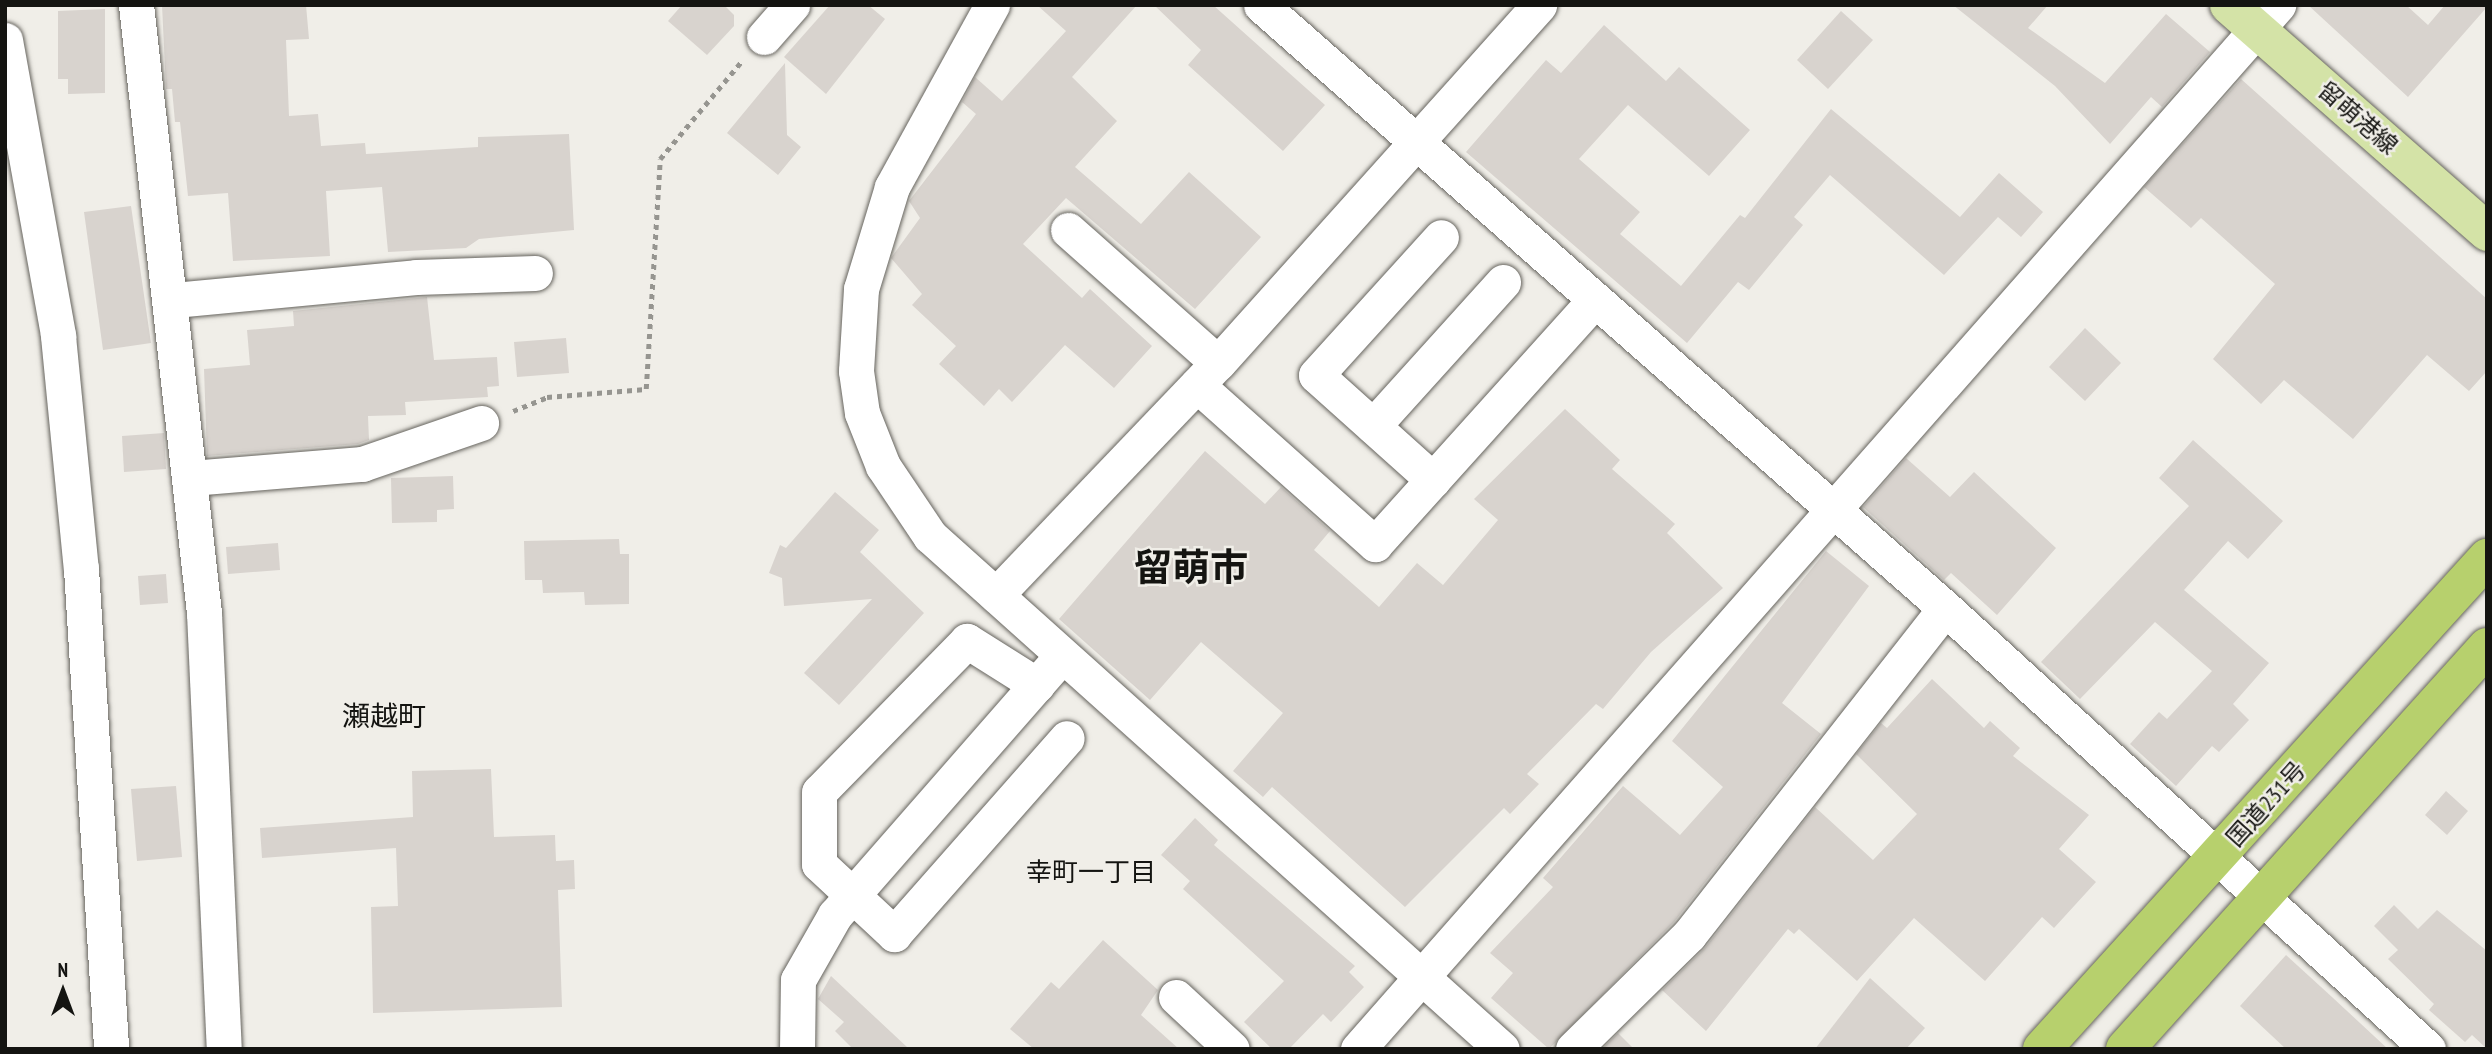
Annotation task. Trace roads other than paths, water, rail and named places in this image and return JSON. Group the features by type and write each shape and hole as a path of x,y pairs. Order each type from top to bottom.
{"highway":[{"name":"国道231号","path":"2042,1049 2487,558"},
{"path":"2125,1049 2266,896 2487,647"}],"main road":[{"name":"留萌港線","path":"2254,13 2487,232"}],"street":[{"path":"136,5 174,300 204,613 224,1049"},
{"path":"764,37 792,5"},
{"path":"992,5 892,187 861,289 856,371 862,413 883,466 930,536 1060,657 1502,1049"},
{"path":"1261,5 1415,144 1945,608 2266,896 2428,1049"},
{"path":"996,595 1208,374 1539,5"},
{"path":"1358,1049 1837,512 2254,13"},
{"path":"5,40 58,336 81,569 111,1049"},
{"path":"1068,230 1375,544 1595,300"},
{"path":"1433,480 1316,375 1441,237"},
{"path":"174,300 416,277 535,273"},
{"path":"1373,426 1503,282"},
{"path":"191,478 362,464 481,423"},
{"path":"1573,1049 1689,935 1945,608"},
{"path":"1037,685 967,641 819,792 819,864 844,905 894,934 1067,738"},
{"path":"797,1049 799,980 844,905 1060,657"},
{"path":"1176,997 1232,1049"}],"district":[{"name":"留萌市","path":"1191,567"},
{"name":"瀬越町","path":"384,716"},
{"name":"幸町一丁目","path":"1091,872"}]}
